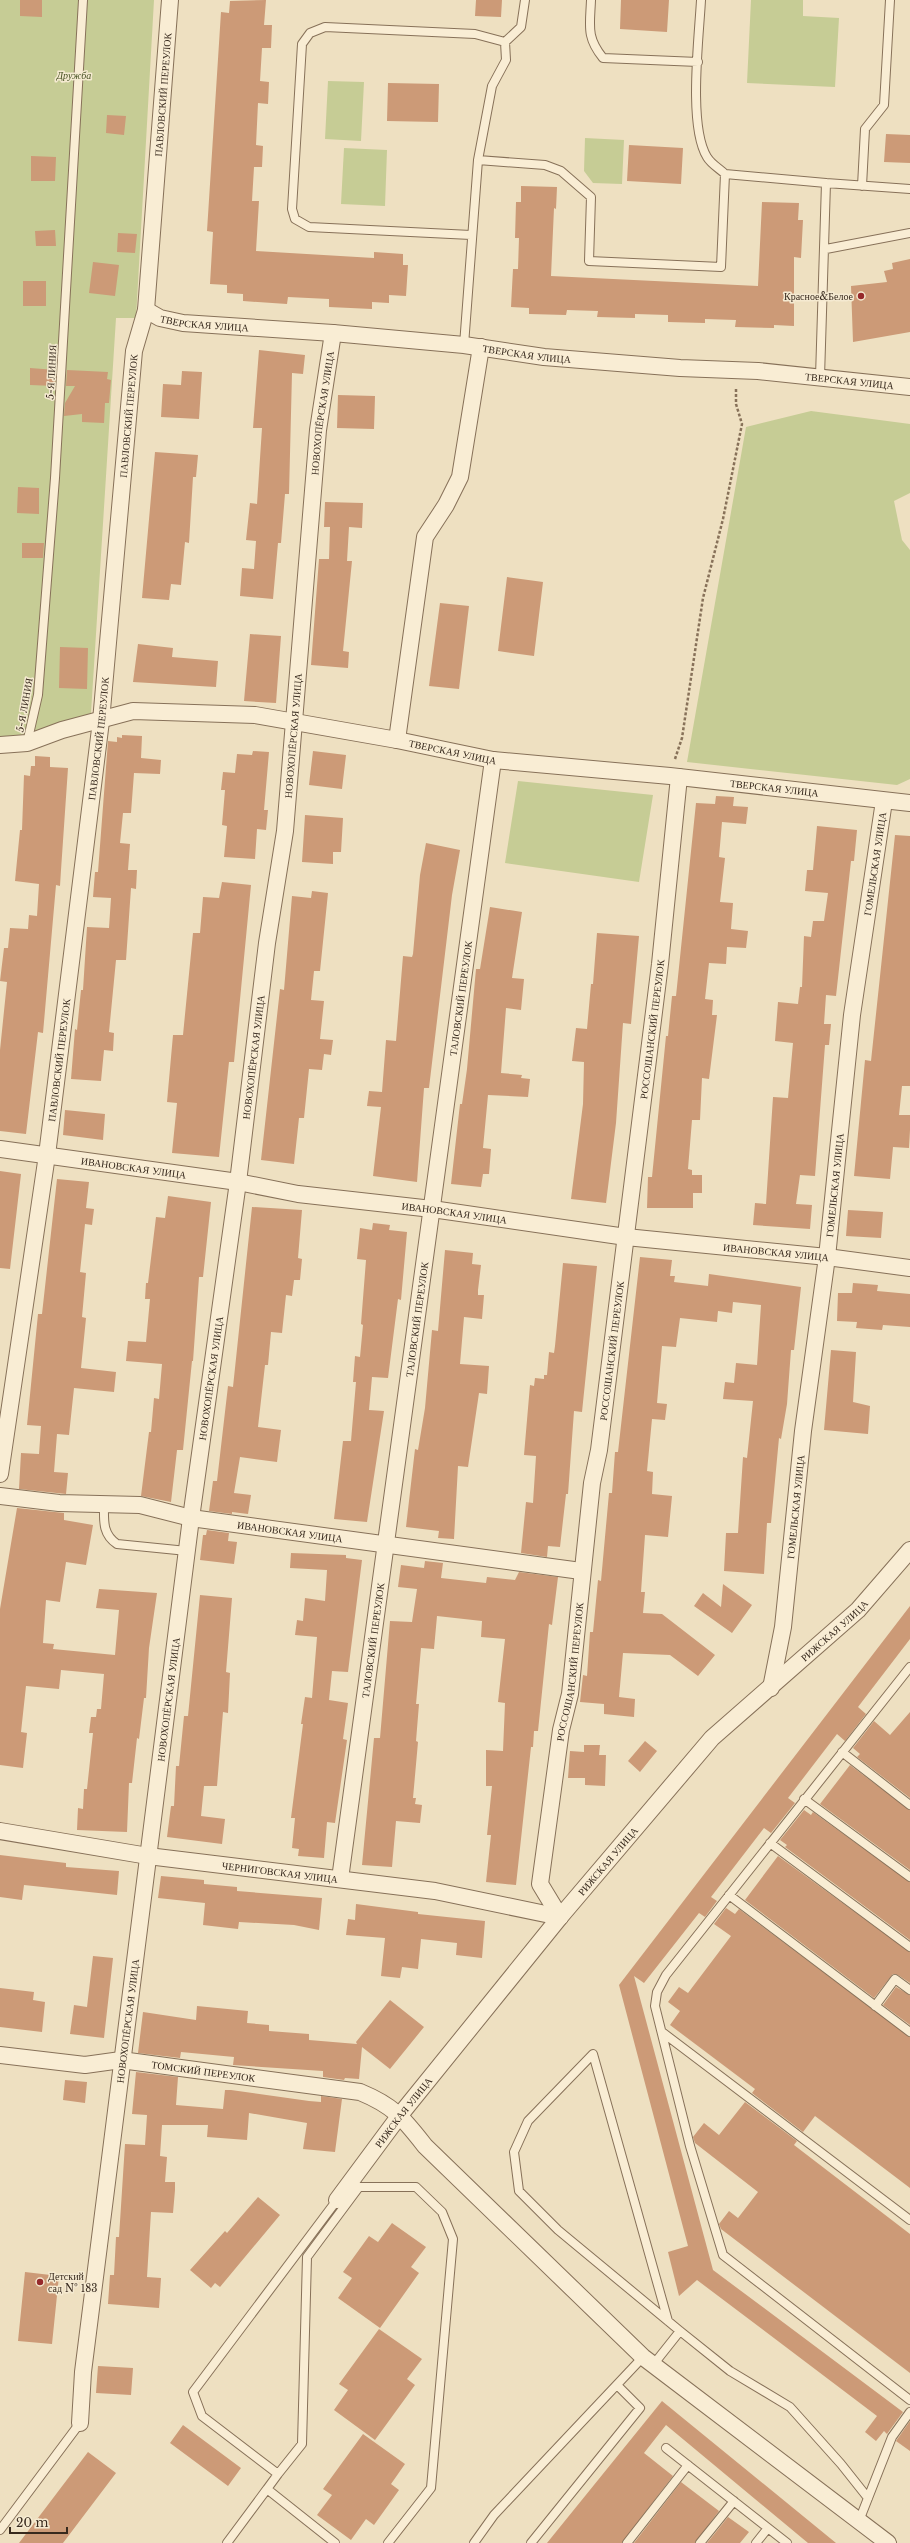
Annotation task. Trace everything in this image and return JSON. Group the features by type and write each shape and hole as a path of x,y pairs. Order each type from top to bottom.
{"street":[{"name":"ПАВЛОВСКИЙ ПЕРЕУЛОК","path":"0,1474 47,1155 101,721 134,351 146,310 170,0"},
{"name":"ТВЕРСКАЯ УЛИЦА","path":"146,310 160,318 183,323 333,333 464,345 544,357 680,368 736,370 820,377 910,387"},
{"name":"НОВОХОПЁРСКАЯ УЛИЦА","path":"80,2423 83,2372 186,1551 238,1182 267,943 285,832 292,723 318,430 333,333"},
{"path":"397,740 425,537 446,505 460,477 481,347"},
{"name":"ТВЕРСКАЯ УЛИЦА","path":"0,745 27,743 62,730 101,721 133,711 255,715 292,723 397,740 493,760 674,777 910,803"},
{"name":"ТАЛОВСКИЙ ПЕРЕУЛОК","path":"340,1879 493,760"},
{"name":"РОССОШАНСКИЙ ПЕРЕУЛОК","path":"560,1917 540,1884 562,1730 570,1694 581,1571 592,1483 599,1450 660,964 674,777"},
{"name":"ГОМЕЛЬСКАЯ УЛИЦА","path":"771,1688 783,1627 802,1431 827,1257 852,1015 884,801"},
{"name":"ИВАНОВСКАЯ УЛИЦА","path":"0,1149 238,1182 298,1194 432,1209 626,1237 827,1257 910,1268"},
{"name":"ИВАНОВСКАЯ УЛИЦА","path":"0,1496 59,1503 140,1505 191,1518 386,1543 581,1571"},
{"name":"РИЖСКАЯ УЛИЦА","path":"337,2200 400,2115 560,1917 712,1738 771,1688 858,1610 910,1550"},
{"name":"ЧЕРНИГОВСКАЯ УЛИЦА","path":"0,1831 148,1856 434,1891 560,1917"},
{"name":"ТОМСКИЙ ПЕРЕУЛОК","path":"0,2055 85,2065 121,2060 360,2092 382,2101 400,2115 425,2146 648,2361 888,2543"}],"lane":[{"name":"5-Я ЛИНИЯ","path":"27,743 38,695 55,478 83,0"},
{"path":"504,42 521,27 525,0"},
{"path":"591,0 590,26 592,44 603,58 698,62"},
{"path":"701,0 698,62 698,137 707,159 725,174 910,190"},
{"path":"862,186 865,129 884,104 890,0"},
{"path":"471,235 308,227 295,219 292,208 302,44 310,33 325,27 475,34 504,42"},
{"path":"464,345 471,235 478,160 492,86 506,60 504,42"},
{"path":"478,160 545,165 561,171 591,197 589,261 721,267 725,174"},
{"path":"820,377 826,249 826,183"},
{"path":"826,249 910,233"},
{"path":"104,1504 104,1526 109,1539 117,1544 186,1551"},
{"path":"910,1667 666,1975 657,1992 655,2006 690,2146 723,2255 910,2400"},
{"path":"842,1752 910,1804"},
{"path":"804,1800 910,1877"},
{"path":"770,1843 910,1947"},
{"path":"729,1894 910,2032"},
{"path":"876,2006 895,1979 910,1990"},
{"path":"662,2032 910,2220"},
{"path":"668,2321 594,2054 528,2121 514,2152 519,2191 558,2230 680,2331 730,2371 790,2408 841,2464 868,2498"},
{"path":"227,2543 302,2444 307,2257 359,2187 416,2187 442,2212 453,2239 431,2488 388,2543"},
{"path":"278,2474 202,2416 194,2392 337,2200"},
{"path":"474,2543 494,2515 617,2385 648,2361 680,2331"},
{"path":"530,2543 640,2408 617,2385"},
{"path":"859,2521 892,2437 910,2412"},
{"path":"0,2530 80,2423"},
{"path":"666,2448 787,2543"},
{"path":"627,2543 688,2465"},
{"path":"267,2489 335,2543"},
{"path":"700,2543 734,2501"},
{"path":"756,2543 768,2528"}],"path":[{"path":"674,777 682,738 703,598 723,519 742,424 736,404 736,370"}],"green space":[{"name":"Дружба","path":"0,0 154,0 136,318 116,318 91,713 34,744 0,744"},
{"path":"751,0 803,0 803,16 839,18 835,87 747,83"},
{"path":"328,81 364,82 361,141 325,139"},
{"path":"585,138 624,140 622,184 593,183 584,171"},
{"path":"344,148 387,150 385,206 341,204"},
{"path":"811,411 910,424 910,493 894,501 902,540 910,550 910,779 897,785 687,762 746,427"},
{"path":"518,781 653,795 639,882 505,863"}],"building":[{"path":"20,0 42,0 42,17 20,16"},
{"path":"266,0 264,25 272,25 271,48 262,48 260,81 269,82 268,104 258,103 256,145 263,146 262,167 254,167 252,201 259,201 256,251 374,258 374,252 403,254 403,265 408,265 406,296 389,295 389,303 372,302 372,309 329,307 329,299 288,297 287,304 243,301 243,294 227,293 227,285 210,284 213,232 207,231 221,12 229,13 230,1"},
{"path":"476,0 502,0 501,17 475,16"},
{"path":"621,0 669,0 667,32 620,29"},
{"path":"388,83 439,84 438,122 387,121"},
{"path":"107,115 126,116 124,135 106,133"},
{"path":"886,134 910,135 910,163 884,162"},
{"path":"629,145 683,148 681,184 627,181"},
{"path":"31,156 56,157 55,181 31,181"},
{"path":"521,186 557,187 556,209 554,208 551,276 758,286 762,202 799,203 798,220 803,220 801,258 794,257 794,326 774,325 774,328 735,327 736,320 705,319 705,323 668,322 668,315 635,314 635,318 597,317 598,311 567,310 566,315 529,314 529,308 511,307 513,269 518,269 519,238 515,238 516,202 521,202"},
{"path":"55,230 56,246 36,246 35,231"},
{"path":"118,233 137,234 135,253 117,252"},
{"path":"910,259 910,332 853,342 851,286 887,282 884,271 893,269 892,263"},
{"path":"93,262 119,265 115,296 89,293"},
{"path":"23,281 46,281 46,306 23,306"},
{"path":"259,350 305,355 303,374 292,373 289,494 285,494 281,543 278,543 273,599 240,596 242,568 254,569 256,541 246,540 250,503 257,504 262,428 253,428"},
{"path":"30,368 56,370 55,386 30,385"},
{"path":"67,370 108,372 107,379 111,380 109,403 105,403 104,423 82,422 82,414 64,416 65,403 75,386 66,386"},
{"path":"182,371 202,372 199,419 161,417 163,384 181,385"},
{"path":"338,395 375,396 374,429 337,428"},
{"path":"155,452 198,455 196,477 193,477 189,543 185,542 181,585 171,584 169,600 142,598"},
{"path":"18,487 39,488 39,514 17,513"},
{"path":"325,502 363,503 362,528 349,527 347,561 352,561 343,651 349,652 348,668 311,665 319,559 329,559 330,527 324,527"},
{"path":"22,543 44,543 43,558 22,558"},
{"path":"507,577 543,582 534,656 498,651"},
{"path":"440,603 469,606 459,689 429,686"},
{"path":"250,634 281,636 276,703 244,701"},
{"path":"138,644 173,648 172,657 218,661 216,687 133,682"},
{"path":"60,647 88,648 87,689 59,688"},
{"path":"122,735 142,736 141,758 161,760 160,774 134,773 131,813 123,813 120,843 130,844 128,870 137,870 136,889 131,888 126,960 116,960 109,1032 114,1033 113,1051 104,1050 101,1081 71,1079 75,1029 77,1030 81,990 83,990 87,927 109,928 111,898 93,897 95,872 98,872 108,741 117,742 117,737 122,738"},
{"path":"253,751 269,752 264,810 268,810 266,830 257,829 255,859 224,857 227,826 222,825 225,790 221,790 223,772 235,773 237,754 252,755"},
{"path":"313,751 346,755 342,789 309,785"},
{"path":"35,756 50,757 50,767 68,768 60,886 56,885 43,1033 38,1032 26,1134 0,1131 0,1050 7,982 0,981 4,948 8,948 10,928 28,929 29,915 37,916 39,884 15,881 20,830 22,830 24,775 30,776 31,766 35,766"},
{"path":"716,796 734,797 733,806 748,807 746,824 722,822 719,857 725,858 720,902 733,903 731,929 748,931 746,948 727,947 726,964 709,963 705,999 713,1000 712,1015 717,1015 709,1079 702,1078 700,1120 692,1120 688,1169 692,1170 692,1175 702,1175 702,1193 693,1193 693,1208 647,1208 648,1177 652,1177 666,1036 668,1036 672,996 676,996 696,803 715,804"},
{"path":"305,815 343,818 341,852 333,852 333,864 302,862"},
{"path":"817,826 857,830 854,861 851,861 836,996 826,995 824,1024 831,1024 829,1045 825,1045 815,1176 800,1175 796,1204 812,1205 810,1229 753,1225 755,1203 766,1204 773,1097 788,1098 793,1043 775,1041 778,1002 798,1004 800,987 802,987 804,936 811,937 813,921 824,921 828,893 805,891 807,870 813,870"},
{"path":"895,835 910,836 910,1086 902,1086 899,1115 910,1115 910,1130 909,1148 893,1147 890,1179 854,1176 865,1060 871,1061"},
{"path":"426,843 460,850 452,895 429,1088 424,1088 417,1182 373,1176 381,1107 367,1106 369,1091 382,1092 386,1040 396,1041 403,956 412,957 413,954 420,875"},
{"path":"222,882 251,885 234,1062 229,1062 219,1157 172,1153 177,1103 167,1102 173,1035 183,1035 193,933 200,933 203,897 219,898"},
{"path":"312,891 328,893 320,971 314,971 311,1000 324,1001 320,1039 333,1040 331,1055 324,1054 322,1070 309,1069 304,1118 299,1118 294,1164 261,1160 280,989 284,990 292,896 311,898"},
{"path":"490,907 522,912 512,978 524,979 521,1010 506,1008 501,1073 522,1075 521,1078 530,1079 528,1097 488,1095 483,1148 491,1149 489,1174 483,1174 481,1187 451,1184 460,1104 462,1104 467,1069 476,969 480,969"},
{"path":"597,933 639,936 631,1024 623,1023 616,1123 606,1203 571,1199 583,1104 584,1062 572,1061 576,1028 587,1029 591,984 593,984"},
{"path":"65,1110 105,1114 103,1140 63,1135"},
{"path":"0,1171 21,1174 10,1269 0,1268"},
{"path":"57,1179 89,1182 86,1208 94,1209 92,1225 85,1224 80,1272 86,1273 82,1317 86,1318 81,1368 116,1372 114,1392 74,1388 69,1435 57,1434 54,1472 68,1473 66,1494 19,1489 21,1453 39,1454 41,1426 27,1425 38,1314 42,1314"},
{"path":"168,1196 211,1202 203,1277 199,1277 193,1361 183,1450 177,1450 171,1502 141,1496 149,1432 151,1432 154,1398 159,1399 162,1364 126,1361 128,1341 146,1342 150,1299 145,1299 146,1283 148,1283 156,1217 165,1218"},
{"path":"252,1207 302,1210 298,1258 302,1259 300,1280 294,1280 292,1296 286,1295 282,1333 271,1332 268,1365 265,1365 258,1427 281,1430 277,1462 240,1457 234,1493 251,1495 248,1514 232,1512 232,1514 209,1511 213,1481 217,1481 228,1386 233,1387"},
{"path":"848,1210 883,1212 881,1238 846,1236"},
{"path":"373,1223 390,1225 389,1230 407,1232 401,1300 398,1299 388,1378 372,1377 369,1410 384,1411 367,1522 334,1519 343,1441 351,1441 356,1382 353,1382 355,1356 360,1357 363,1325 361,1324 366,1260 357,1259 360,1228 372,1230"},
{"path":"445,1250 473,1253 472,1264 481,1265 478,1295 484,1295 482,1319 464,1317 460,1364 489,1366 487,1394 479,1393 468,1467 458,1466 454,1539 438,1538 439,1531 406,1527 415,1449 418,1450 425,1408 432,1330 438,1331"},
{"path":"640,1257 672,1260 670,1276 675,1276 674,1282 708,1286 709,1274 801,1287 794,1350 791,1350 787,1404 781,1439 779,1438 771,1523 767,1523 764,1574 724,1571 726,1533 738,1533 743,1457 747,1458 753,1401 723,1399 725,1382 734,1383 736,1363 757,1365 761,1305 733,1302 732,1313 718,1311 717,1322 680,1318 676,1347 662,1346 657,1403 667,1404 665,1420 652,1419 647,1471 653,1472 652,1494 672,1496 668,1537 645,1535 641,1592 645,1592 643,1613 662,1614 715,1655 698,1676 670,1655 623,1653 619,1697 635,1699 634,1717 604,1714 604,1704 580,1702 583,1675 587,1676 590,1632 593,1632 598,1580 601,1581 609,1493 612,1493 615,1452 618,1452"},
{"path":"563,1263 597,1266 582,1412 574,1411 568,1494 566,1494 560,1547 548,1546 547,1557 521,1553 526,1502 533,1503 536,1456 524,1455 530,1385 534,1386 535,1378 544,1379 544,1375 547,1375 549,1352 554,1353"},
{"path":"853,1283 878,1285 877,1291 910,1294 910,1327 883,1325 882,1330 856,1328 857,1322 837,1321 838,1293 852,1293"},
{"path":"831,1350 856,1352 853,1402 870,1406 868,1434 824,1430"},
{"path":"17,1508 64,1513 64,1520 93,1525 86,1565 66,1562 60,1602 46,1600 43,1643 54,1644 53,1649 115,1655 119,1610 96,1608 99,1589 157,1593 149,1648 146,1698 144,1698 139,1739 137,1738 132,1783 129,1783 127,1832 77,1830 78,1808 83,1809 84,1789 87,1789 93,1733 89,1733 91,1717 96,1717 97,1709 101,1709 104,1674 61,1670 59,1689 26,1686 21,1732 27,1733 23,1768 0,1765 0,1609"},
{"path":"207,1530 229,1533 228,1541 237,1542 234,1564 200,1560 203,1535 206,1535"},
{"path":"291,1553 346,1555 346,1558 362,1560 348,1672 332,1671 329,1700 348,1703 343,1739 347,1740 335,1823 327,1822 324,1858 298,1856 299,1849 292,1848 295,1818 291,1818 305,1697 312,1698 317,1637 295,1635 297,1620 303,1621 305,1598 325,1601 327,1570 290,1568"},
{"path":"425,1561 443,1563 441,1578 486,1583 487,1577 515,1580 519,1572 558,1577 552,1625 549,1624 538,1731 534,1731 533,1747 531,1747 516,1885 486,1882 491,1835 487,1835 492,1786 486,1786 486,1750 503,1751 505,1703 498,1702 505,1639 481,1637 482,1621 437,1616 434,1649 421,1648 416,1704 419,1704 416,1741 418,1742 413,1798 416,1798 415,1804 422,1805 420,1823 396,1821 392,1867 362,1865 374,1738 380,1738 390,1621 412,1622 417,1589 398,1587 401,1565 424,1568"},
{"path":"723,1584 752,1605 732,1633 694,1606 703,1593 721,1607"},
{"path":"200,1595 232,1598 226,1672 230,1673 228,1713 223,1712 217,1786 204,1786 201,1816 225,1819 222,1844 167,1837 171,1806 174,1806 176,1766 179,1766 184,1716 188,1716"},
{"path":"910,1606 910,1639 858,1707 866,1714 845,1741 837,1734 788,1798 795,1803 771,1833 764,1828 711,1897 717,1901 705,1917 699,1913 644,1983 634,1976 713,2270 903,2412 887,2434 884,2431 876,2441 865,2432 877,2416 697,2280 679,2296 668,2252 688,2246 619,1985"},
{"path":"910,1712 910,1798 857,1757 860,1754 853,1748 874,1721 890,1735"},
{"path":"645,1741 657,1751 640,1772 628,1761"},
{"path":"584,1745 600,1745 599,1755 606,1755 605,1786 585,1785 585,1778 568,1778 570,1751 584,1752"},
{"path":"850,1765 910,1810 910,1870 820,1804"},
{"path":"804,1810 811,1815 813,1812 910,1882 910,1940 785,1847 787,1845 780,1840"},
{"path":"0,1855 66,1863 66,1867 119,1871 117,1895 24,1885 22,1900 0,1897"},
{"path":"778,1856 910,1952 910,1983 898,1975 893,1974 874,1998 745,1900"},
{"path":"161,1876 204,1880 204,1884 237,1887 237,1891 322,1898 319,1930 294,1925 239,1922 238,1929 203,1925 205,1903 158,1898"},
{"path":"356,1904 418,1912 418,1914 485,1921 482,1958 456,1955 457,1943 421,1939 418,1969 402,1967 400,1978 381,1976 385,1938 346,1935 348,1919 355,1920"},
{"path":"726,1908 735,1914 739,1909 910,2037 910,2188 815,2116 803,2132 752,2093 755,2089 670,2025 680,2011 668,2002 679,1987 688,1993 731,1936 714,1924"},
{"path":"93,1956 113,1958 104,2038 70,2034 74,2005 87,2007"},
{"path":"896,1987 910,1995 910,2025 883,2005"},
{"path":"0,1988 34,1992 33,2000 45,2002 42,2032 0,2027"},
{"path":"390,2000 424,2027 390,2069 362,2047 359,2079 345,2078 344,2080 323,2077 323,2071 233,2065 234,2057 181,2052 180,2058 138,2053 143,2012 196,2020 197,2006 248,2011 247,2023 269,2025 269,2031 309,2034 309,2040 357,2044 356,2042"},
{"path":"136,2072 178,2077 176,2105 223,2109 225,2090 321,2102 321,2096 342,2099 335,2152 303,2149 307,2123 249,2113 247,2140 207,2137 208,2125 162,2125 160,2156 167,2157 165,2182 175,2182 175,2190 173,2213 151,2212 147,2277 161,2278 159,2308 108,2304 110,2275 114,2275 116,2237 119,2237 125,2144 145,2145 147,2115 132,2114"},
{"path":"65,2080 87,2082 85,2103 63,2100"},
{"path":"745,2102 797,2141 794,2145 910,2234 910,2373 721,2229 719,2224 729,2211 738,2218 758,2192 695,2143 693,2137 704,2123 719,2135"},
{"path":"258,2197 280,2215 220,2287 215,2283 211,2288 190,2270 225,2231 227,2233"},
{"path":"392,2223 426,2247 411,2267 419,2273 380,2328 338,2298 352,2278 343,2272 369,2236 378,2242"},
{"path":"25,2272 59,2276 52,2344 18,2341"},
{"path":"379,2329 422,2359 407,2379 415,2385 375,2440 334,2410 348,2390 339,2384"},
{"path":"98,2366 133,2368 131,2395 96,2393"},
{"path":"662,2401 836,2543 808,2543 666,2425 644,2453 673,2476 622,2543 547,2543"},
{"path":"910,2421 910,2451 896,2441"},
{"path":"183,2425 241,2468 228,2486 170,2443"},
{"path":"363,2434 405,2464 391,2484 399,2490 374,2525 366,2519 351,2540 317,2515 332,2495 323,2489"},
{"path":"88,2452 116,2473 63,2543 19,2543"},
{"path":"681,2482 719,2511 695,2543 634,2543"},
{"path":"728,2517 749,2532 740,2543 707,2543"}],"place":[{"name":"Красное&Белое","path":"861,296"},
{"name":"Детский сад № 183","path":"40,2282"}]}
